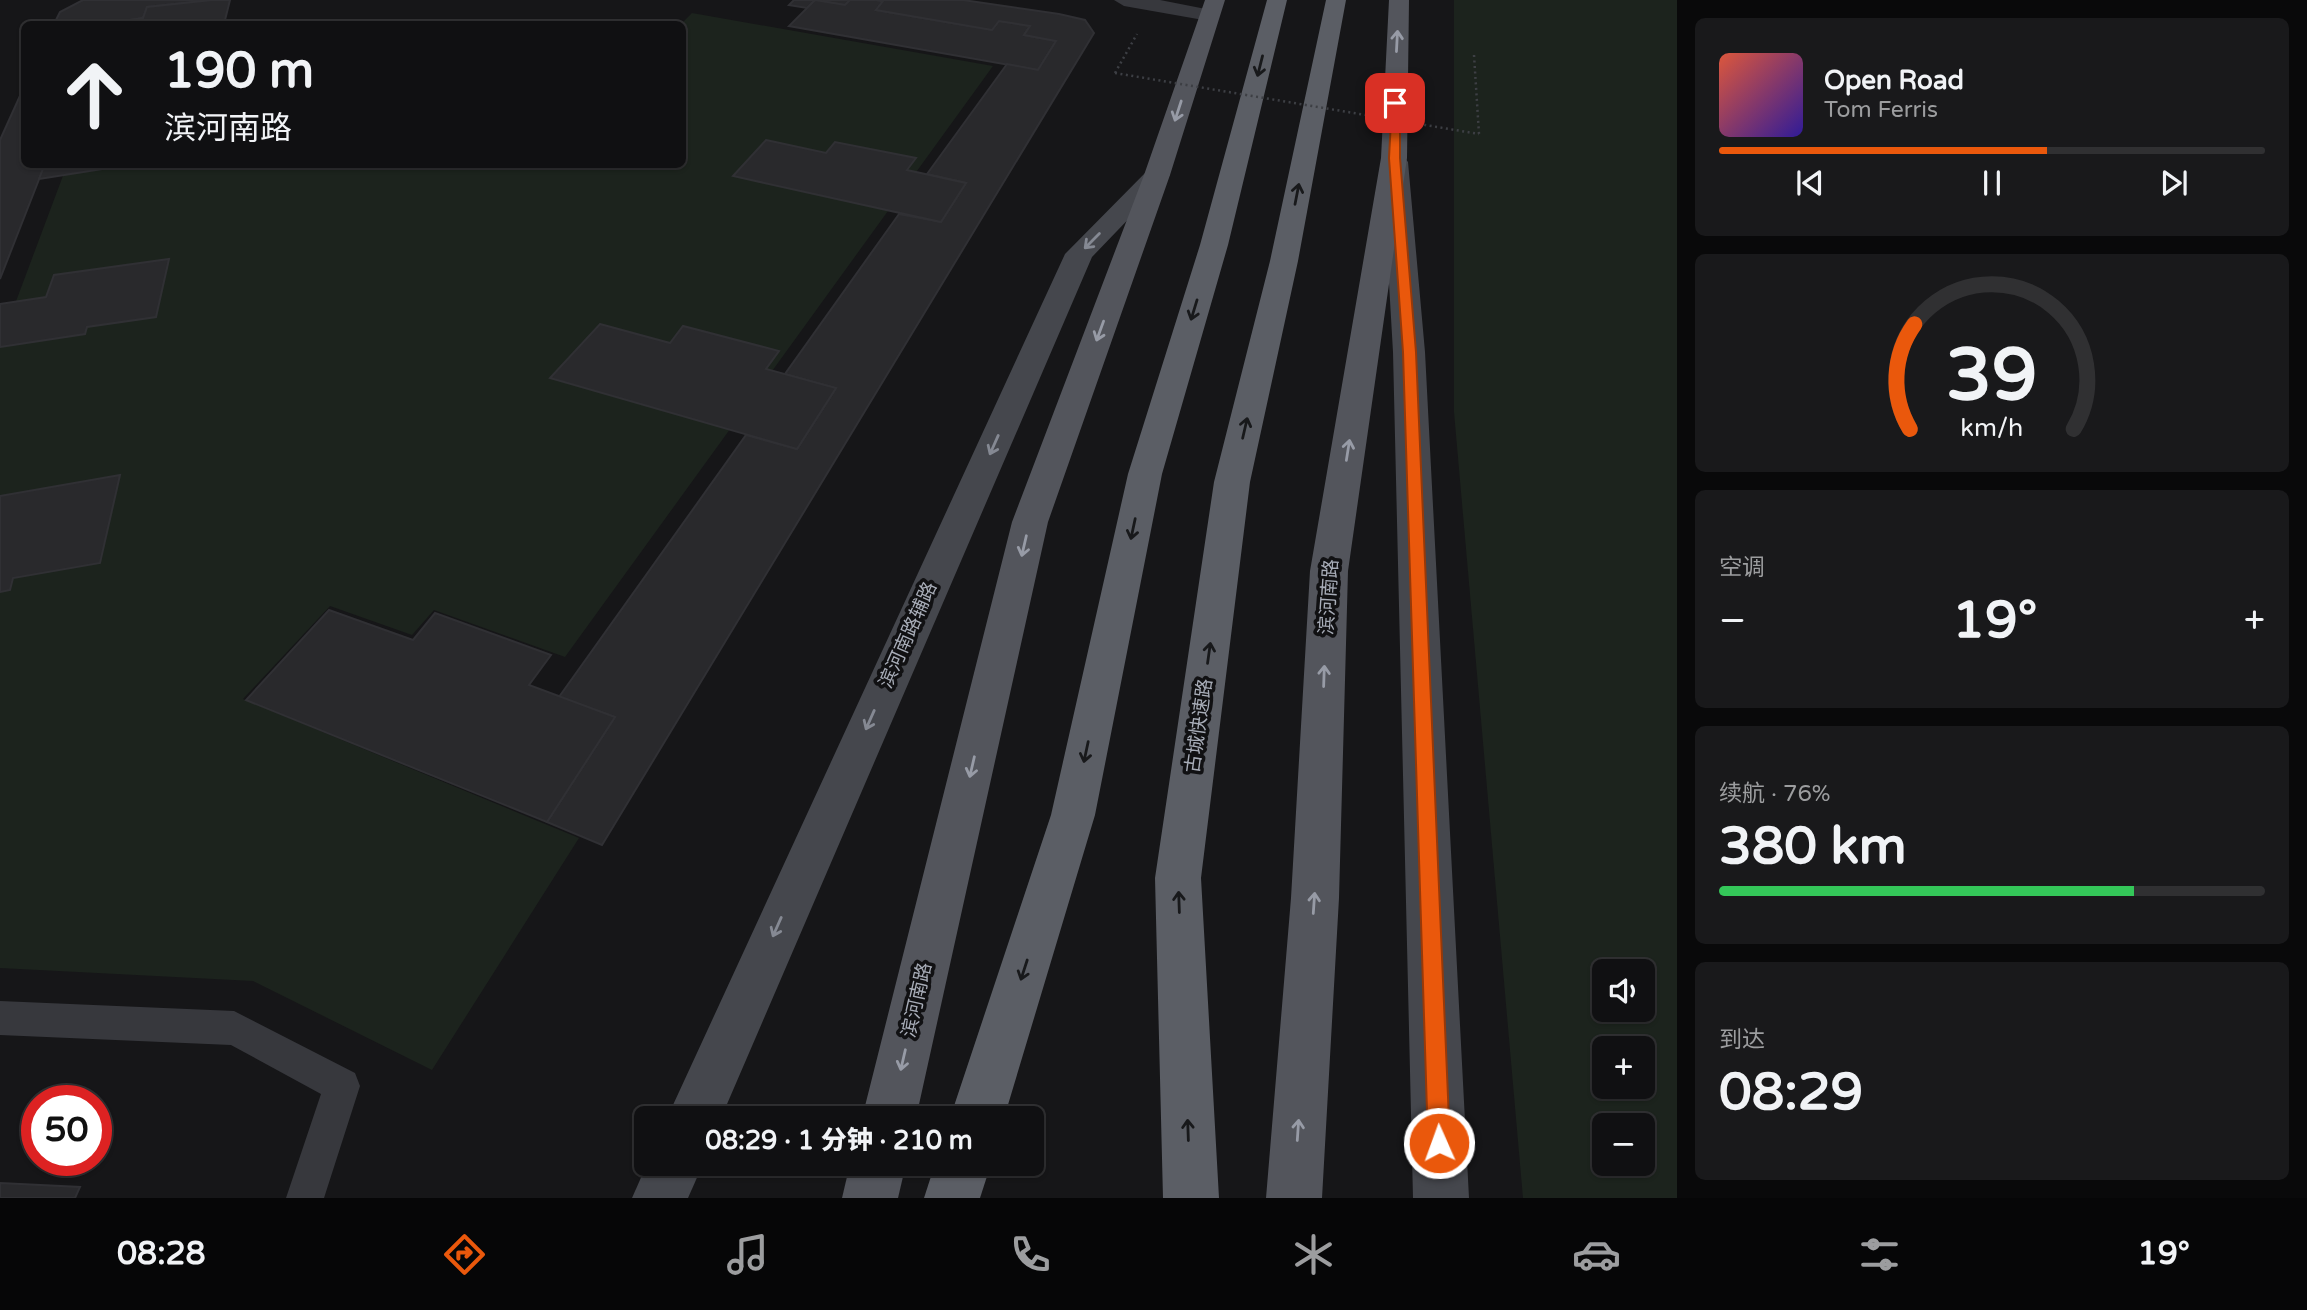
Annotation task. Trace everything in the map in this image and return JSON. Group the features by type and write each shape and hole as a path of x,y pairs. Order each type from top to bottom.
{"highway":[{"path":"981,1106 1073,815 1145,474 1214,245 1277,0"},
{"name":"古城快速路","path":"1191,1198 1178,878 1232,481 1284,261 1336,0"},
{"path":"952,1198 958,1176"}],"main road":[{"name":"滨河南路","path":"1294,1198 1315,898 1329,571 1394,158 1399,0"},
{"name":"滨河南路","path":"892,1106 1030,522 1157,175 1212,7"},
{"path":"1394,158 1409,352 1441,1198"},
{"name":"滨河南路辅路","path":"699,1106 1079,254 1157,175"},
{"path":"660,1198 670,1176"},
{"path":"870,1198 875,1176"}],"street":[{"path":"1124,0 1153,5 1212,7"}],"lane":[{"path":"0,1018 234,1028 342,1086 305,1198"}],"path":[{"path":"1153,5 1115,73 1479,134 1474,55"}],"shaded area":[{"path":"1454,0 1677,0 1677,1198 1523,1198 1454,412"},
{"path":"692,13 993,66 565,657 434,610 412,635 330,606 243,699 579,838 432,1070 253,981 0,968 0,344 66,168 686,168 684,21"}],"building":[{"path":"83,0 212,0 147,7 143,18 122,21 56,21 60,12"},
{"path":"230,0 225,21 122,21 143,18 147,7"},
{"path":"794,0 815,0 807,8 789,5"},
{"path":"815,0 850,0 845,5"},
{"path":"815,0 845,5 850,0 883,1 876,10 992,30 999,21 1030,26 1024,35 1056,41 1038,70 789,26"},
{"path":"876,0 963,0 1059,14 1085,20 1094,33 602,845 547,822 615,717 559,697 746,435 797,449 836,388 785,374 899,214 941,222 966,183 927,174 1007,64 1038,70 1056,41 1024,35 1030,26 999,21 992,30 876,10 883,1"},
{"path":"21,94 21,168 43,168 0,279 0,140"},
{"path":"766,140 826,153 835,142 916,158 907,170 966,183 941,222 733,176"},
{"path":"43,168 109,168 39,179"},
{"path":"169,259 156,317 87,327 85,334 0,347 0,304 46,297 54,275"},
{"path":"600,324 670,343 683,326 779,351 766,369 836,388 797,449 550,378"},
{"path":"120,475 100,563 13,578 10,590 0,592 0,496"},
{"path":"329,610 413,640 435,613 551,655 529,685 615,717 547,822 246,700"},
{"path":"0,1183 80,1187 75,1198 0,1198"}],"route":[{"path":"1395,103 1394,158 1409,352 1439,1143"}]}
